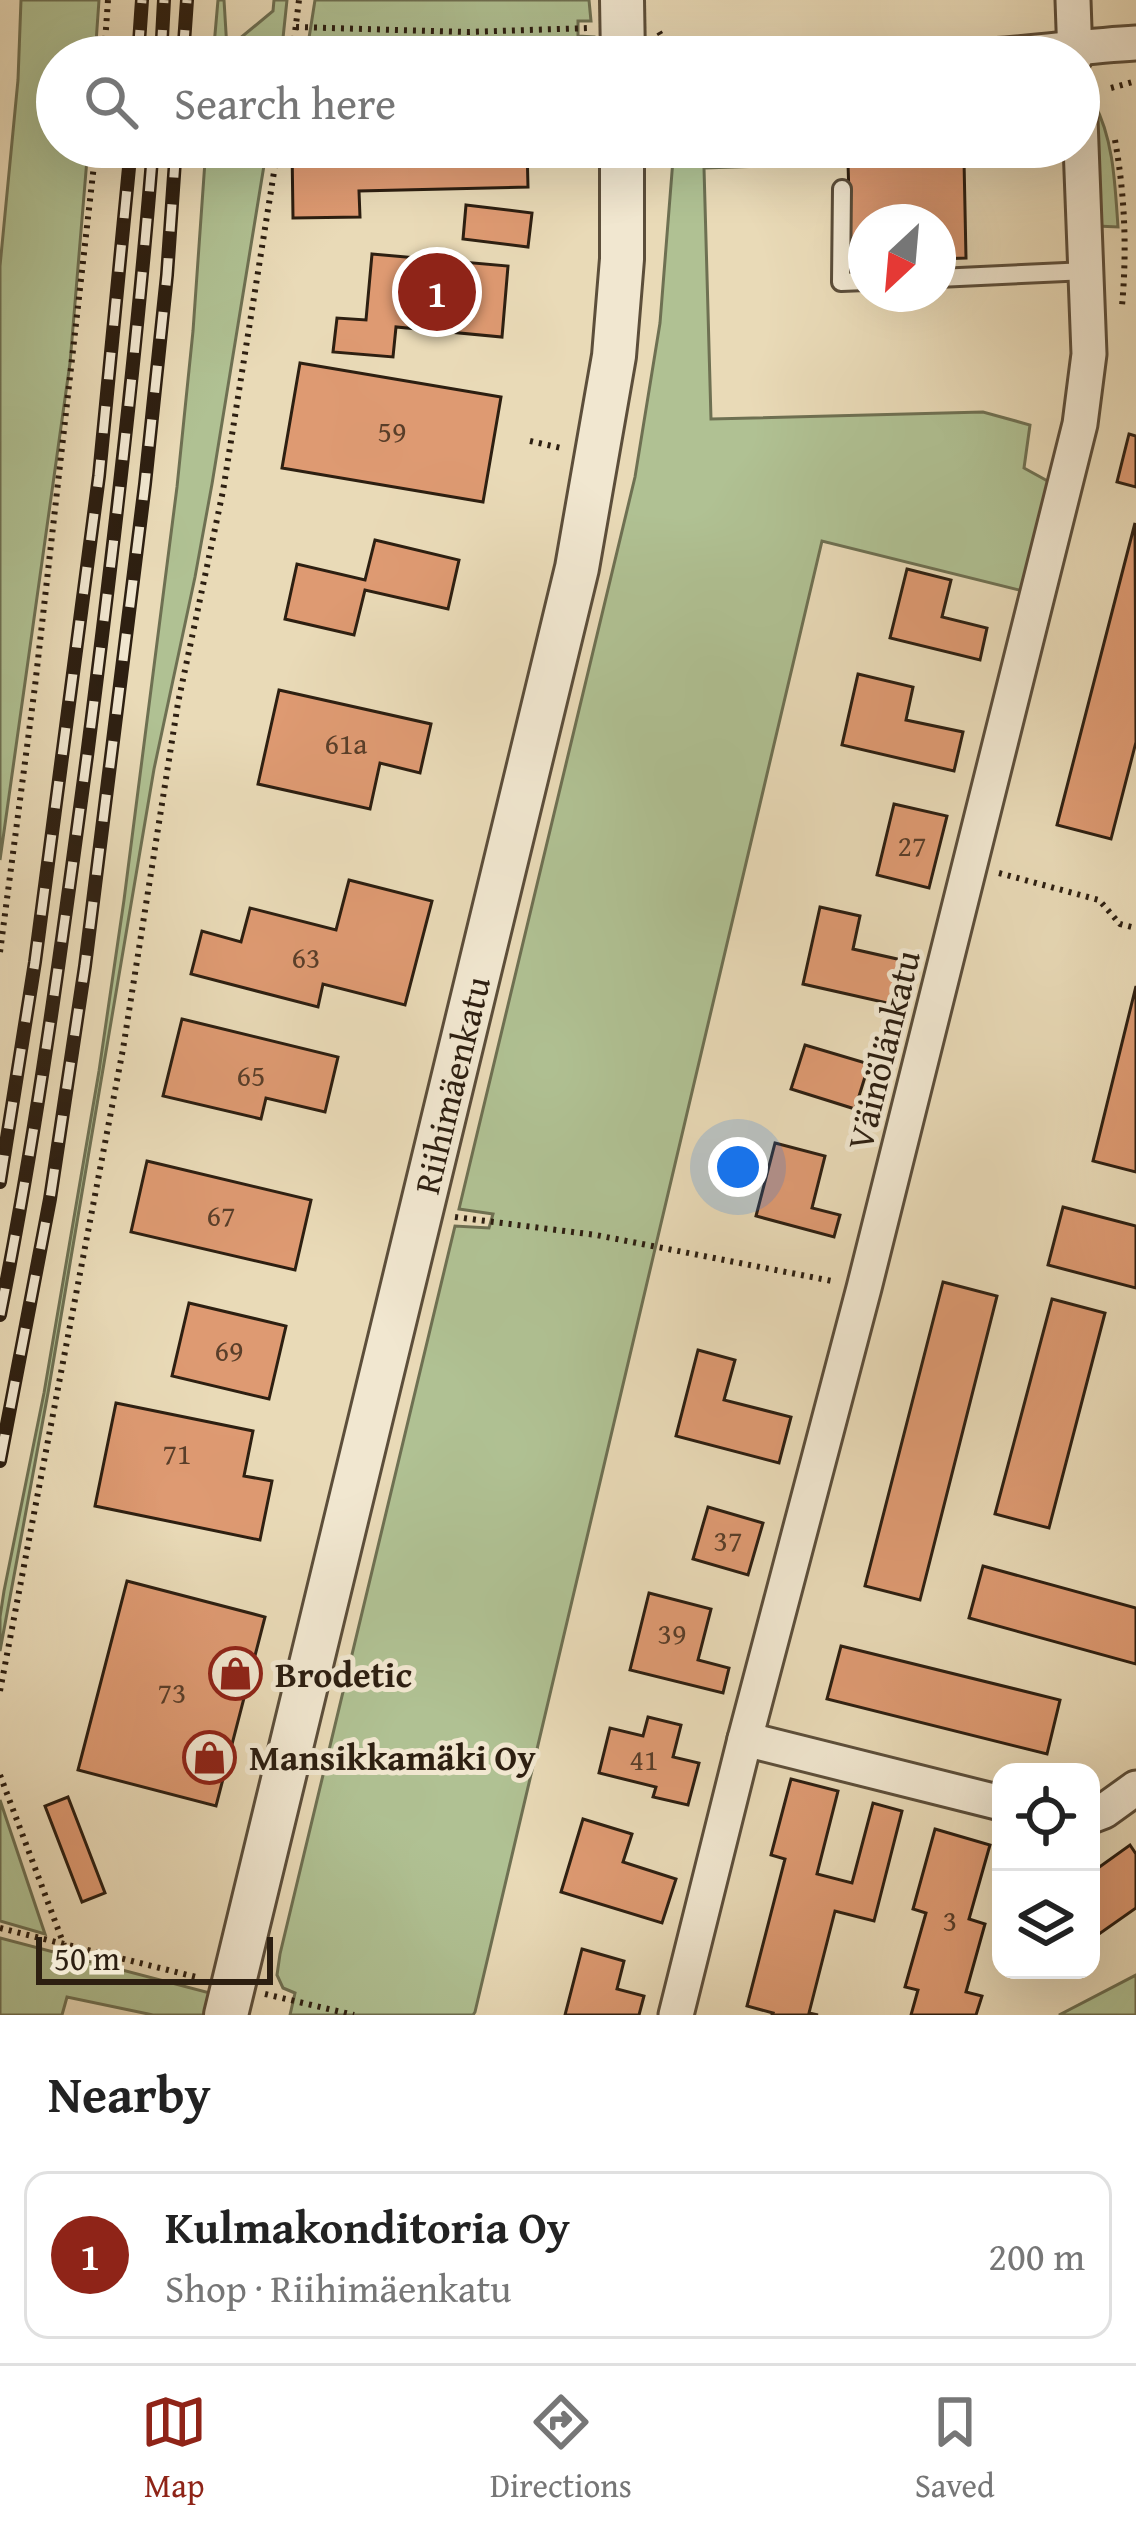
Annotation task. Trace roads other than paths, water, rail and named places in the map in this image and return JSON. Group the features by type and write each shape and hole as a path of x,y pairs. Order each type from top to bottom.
{"street":[{"path":"1072,0 1073,36"},
{"path":"1100,48 1136,43"},
{"name":"Riihimäenkatu","path":"229,2001 577,568 614,356 622,168"},
{"name":"Väinölänkatu","path":"676,2015 1080,424 1089,354 1082,168"},
{"path":"745,1738 992,1800"},
{"path":"1100,1813 1136,1788"}],"lane":[{"path":"842,189 841,282 848,282"},
{"path":"956,277 1087,271"}],"railway":[{"path":"139,36 142,0"},
{"path":"162,36 164,0"},
{"path":"184,36 187,0"},
{"path":"0,1182 35,962 99,476 129,168"},
{"path":"0,1315 37,1106 87,756 124,452 151,168"},
{"path":"0,1461 50,1199 85,966 145,484 175,168"}],"place":[{"name":"Kulmakonditoria Oy","path":"437,292"},
{"name":"Brodetic","path":"236,1674"},
{"name":"Mansikkamäki Oy","path":"210,1757"}]}
